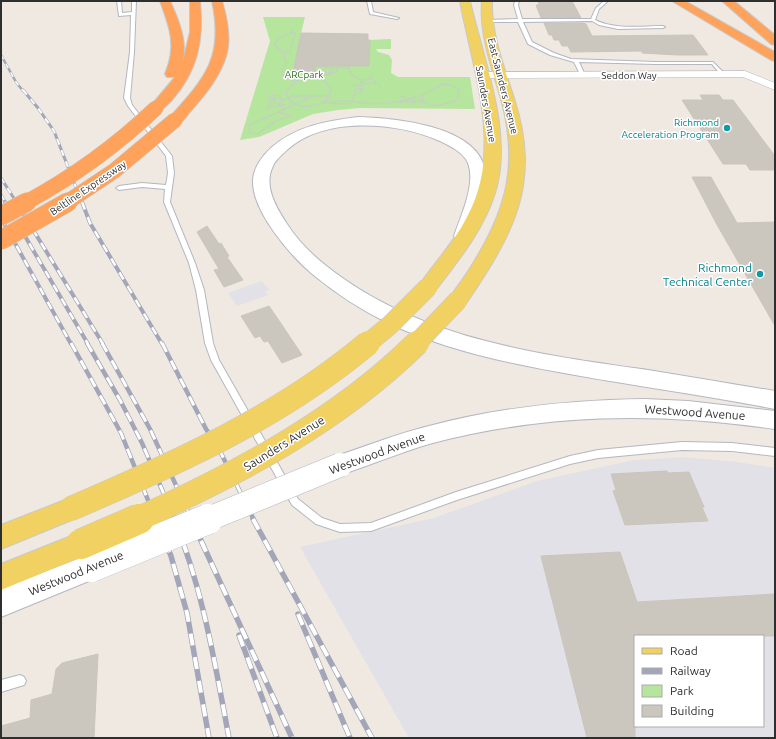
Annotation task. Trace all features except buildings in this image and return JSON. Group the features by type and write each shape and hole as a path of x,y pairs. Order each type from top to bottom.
{"highway":[{"path":"156,108 174,69 179,50 177,31 165,1"},
{"name":"Beltline Expressway","path":"1,216 54,186 107,152 134,130 168,96 181,79 192,56 197,36 195,1"},
{"name":"Beltline Expressway","path":"1,240 54,211 110,176 153,142 175,120 203,89 217,62 222,43 222,25 218,1"},
{"path":"677,1 775,57"},
{"path":"727,1 775,41"},
{"path":"222,25 231,8"},
{"path":"726,15 775,41"}],"main road":[{"name":"Saunders Avenue","path":"1,537 162,470 219,442 278,409 352,358 407,309 428,287 462,241 483,204 488,191 493,165 494,151 490,120 465,1"},
{"name":"East Saunders Avenue","path":"458,300 480,269 501,231 514,190 518,164 517,141 513,119 487,21 487,1"},
{"name":"Westwood Avenue","path":"462,241 478,185 479,173 471,156 456,142 435,132 405,124 386,122 347,123 330,126 314,130 292,139 276,151 264,167 261,184 266,201 271,213 287,238 312,264 332,280 352,294 391,315 443,336 498,352 775,400"},
{"name":"Saunders Avenue","path":"86,555 138,520 214,484 305,432 357,395 400,359 458,300"},
{"name":"Westwood Avenue","path":"1,577 86,555 429,435 498,419 547,412 586,409 670,408 775,420"},
{"name":"Westwood Avenue","path":"1,603 86,555"}],"street":[{"name":"Seddon Way","path":"481,75 745,74 775,87"}],"lane":[{"path":"119,1 120,15 134,13"},
{"path":"134,1 132,63 127,98 130,105 169,156 172,168 167,202 192,263 200,290 209,343 215,360 295,502 319,521 340,528 371,527 456,496 570,460 598,454 682,446 732,447 775,452"},
{"path":"369,1 370,10 374,15 397,18"},
{"path":"517,1 516,5 520,21 530,43 540,50 576,60 655,63 712,63 723,74"},
{"path":"593,20 597,9 606,1"},
{"path":"487,21 593,20 601,25 612,27 663,27"},
{"path":"576,60 583,75"},
{"path":"120,188 142,185 168,187"},
{"path":"1,686 20,680"}],"path":[{"path":"291,32 295,33 290,52 284,52 275,45 276,40 279,36 291,32 292,30"},
{"path":"284,52 287,64 282,69 282,72 286,78 295,81"},
{"path":"337,69 336,72 331,73 319,72 320,69 325,68 337,69 349,67 348,72 351,76 362,80 374,80 374,82 379,84 380,88"},
{"path":"324,73 325,68"},
{"path":"331,73 332,68"},
{"path":"370,79 372,75"},
{"path":"306,77 322,79 328,83 332,89 329,96 322,103 311,107 301,107 294,105 287,97 286,92 295,81 306,77"},
{"path":"362,80 361,82 364,84"},
{"path":"353,86 374,82"},
{"path":"322,103 350,104 356,89 360,88 364,84"},
{"path":"326,100 343,100 366,104 424,102 433,105 451,103 458,99 460,90 455,86 442,84 422,94 393,102"},
{"path":"360,88 363,89 360,92"},
{"path":"279,106 274,106 276,98 273,98 270,108 267,108 271,95 280,96 281,101 296,94 329,96"},
{"path":"422,94 420,96 424,102"},
{"path":"279,112 291,116 274,121 260,133 250,133 249,126 251,124 294,105 310,96"},
{"path":"401,96 407,98"},
{"path":"402,100 422,100"}],"shaded area":[{"path":"262,281 269,290 265,292 268,295 237,306 228,293"},
{"path":"684,457 737,462 775,468 775,738 409,738 300,547 434,518 537,481 634,460"}],"green space":[{"name":"ARCpark","path":"263,17 305,17 301,33 368,34 368,40 391,39 391,49 376,49 378,52 389,55 392,60 391,73 398,77 470,77 475,109 360,108 338,110 313,114 259,137 240,140 270,41"}],"railway":[{"path":"1,55 16,82 23,91"},
{"path":"23,90 54,131 82,203"},
{"path":"1,178 17,203"},
{"path":"1,195 6,203"},
{"path":"5,202 88,344"},
{"path":"16,202 103,344"},
{"path":"82,202 90,223 162,344"},
{"path":"1,218 71,344"},
{"path":"71,343 121,433 156,520"},
{"path":"87,343 120,400 142,443 175,520"},
{"path":"102,343 150,429 192,520"},
{"path":"162,343 206,429 219,449 254,520"},
{"path":"156,519 171,556 187,613 209,738"},
{"path":"174,519 193,572 207,627 229,738"},
{"path":"191,519 292,738"},
{"path":"253,519 372,738"},
{"path":"298,614 350,738"},
{"path":"239,635 277,738"}],"place":[{"name":"Richmond Acceleration Program","path":"727,128"},
{"name":"Richmond Technical Center","path":"760,274"}]}
